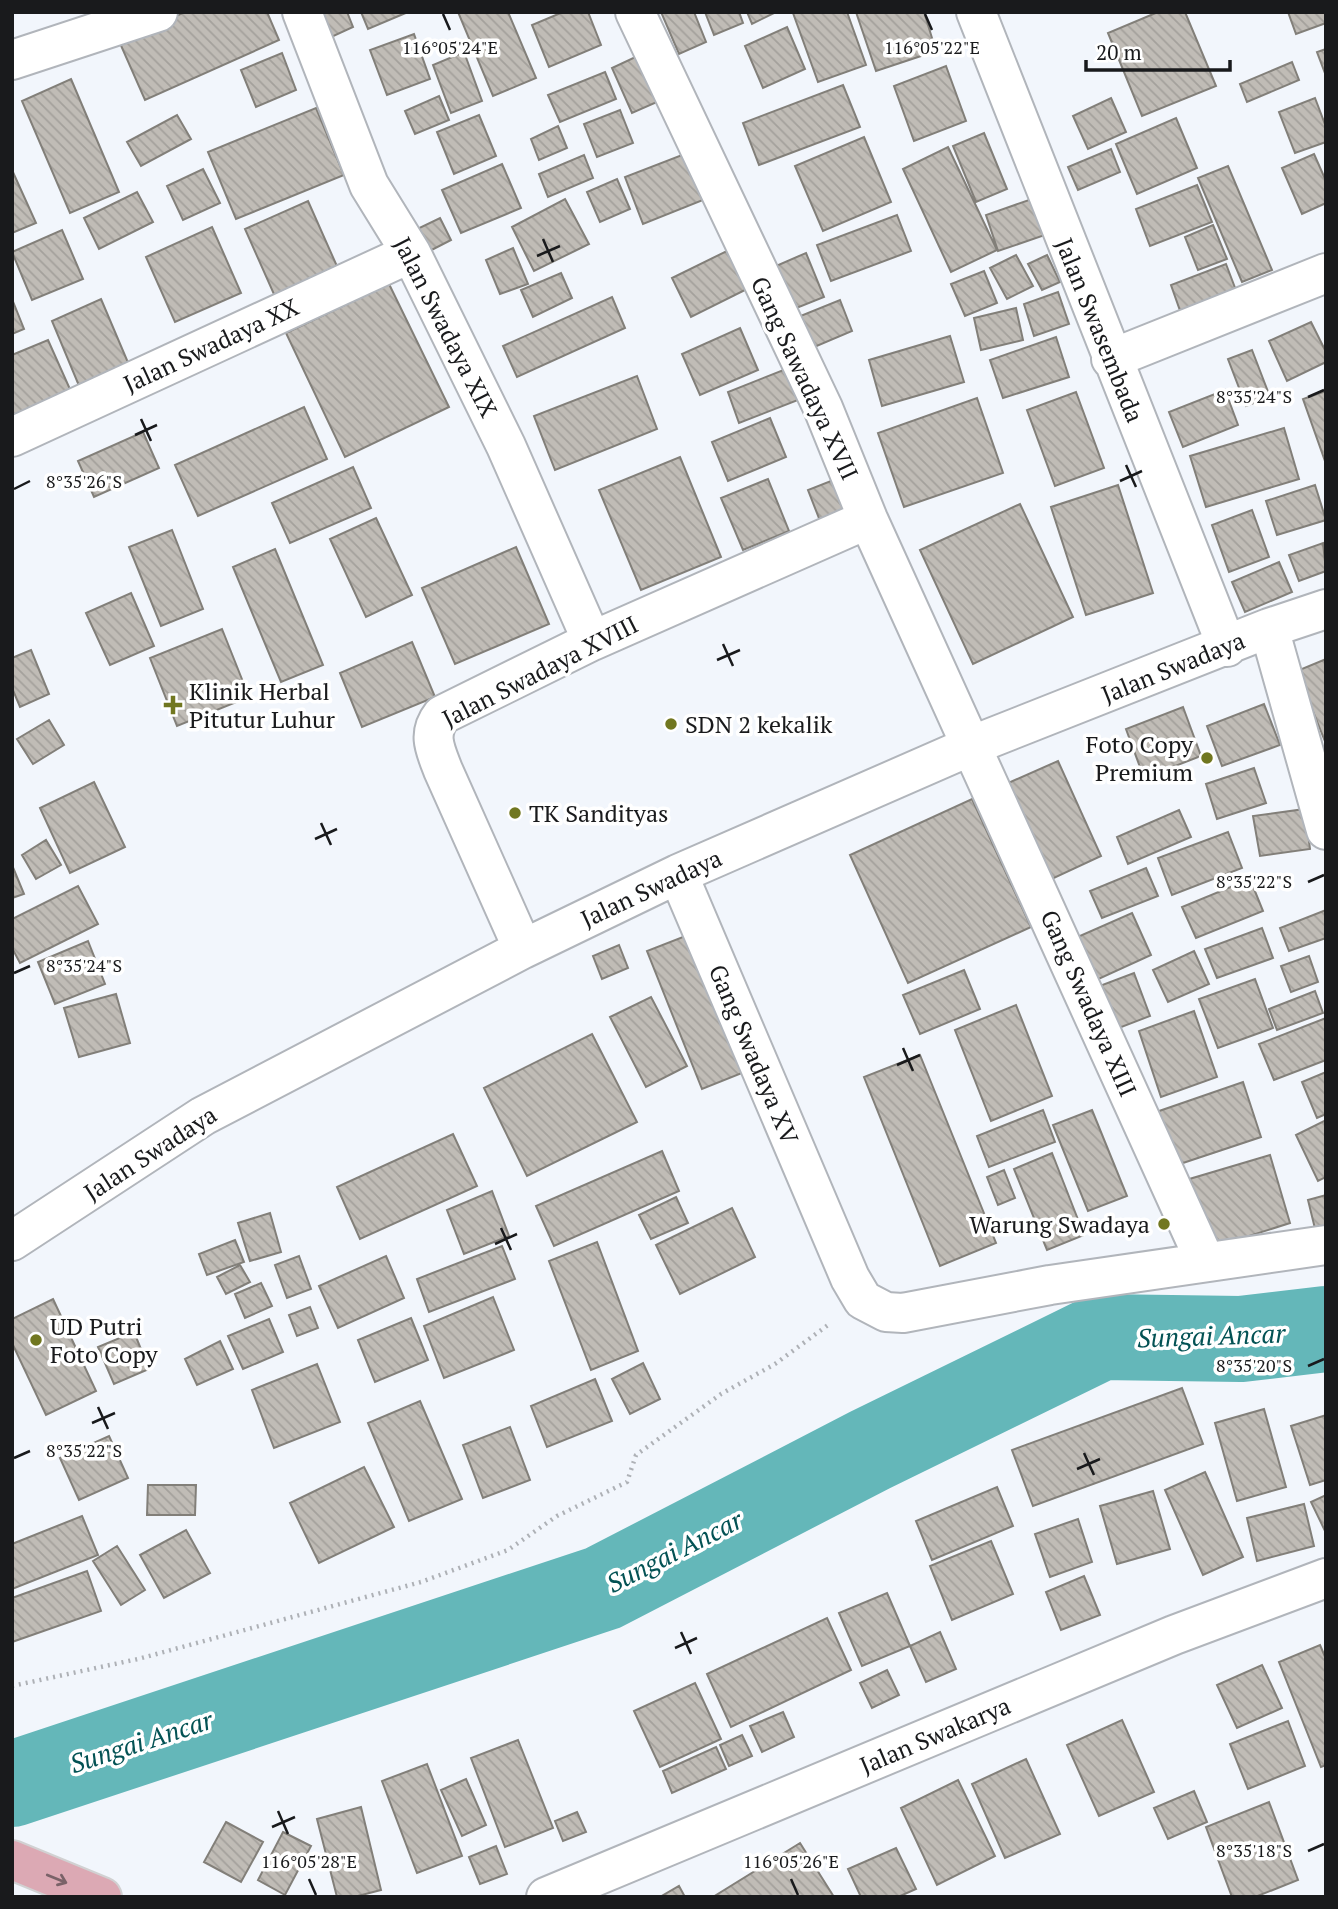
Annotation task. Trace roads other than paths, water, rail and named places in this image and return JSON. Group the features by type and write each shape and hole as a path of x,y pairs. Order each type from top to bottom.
{"main road":[{"path":"12,1860 102,1897"}],"street":[{"path":"12,60 158,12"},
{"name":"Jalan Swadaya XIX","path":"302,12 369,185 411,253 506,446 592,641"},
{"name":"Gang Sawadaya XVII","path":"635,12 823,408 868,519 973,745"},
{"name":"Jalan Swasembada","path":"976,12 1227,647"},
{"name":"Jalan Swadaya XX","path":"12,436 411,253"},
{"path":"1111,359 1326,273"},
{"name":"Jalan Swadaya XVIII","path":"523,949 443,770 432,731 442,716 592,641 868,519"},
{"name":"Jalan Swadaya","path":"12,1241 203,1116 523,949 678,874 973,745 1227,647 1269,628 1326,609"},
{"path":"1269,628 1326,830"},
{"name":"Gang Swadaya XIII","path":"973,745 1205,1261"},
{"name":"Gang Swadaya XV","path":"678,874 829,1234 863,1300 886,1311 903,1313 1050,1285 1205,1261"},
{"path":"1205,1261 1326,1245"},
{"name":"Jalan Swakarya","path":"547,1897 1174,1635 1326,1578"}],"waterway":[{"name":"Sungai Ancar","path":"12,1784 603,1588 870,1450 1101,1337 1241,1339 1326,1329"}],"place":[{"name":"Klinik Herbal Pitutur Luhur","path":"173,705"},
{"name":"SDN 2 kekalik","path":"671,724"},
{"name":"Foto Copy Premium","path":"1207,758"},
{"name":"TK Sandityas","path":"515,813"},
{"name":"Warung Swadaya","path":"1164,1224"},
{"name":"UD Putri Foto Copy","path":"36,1340"}]}
